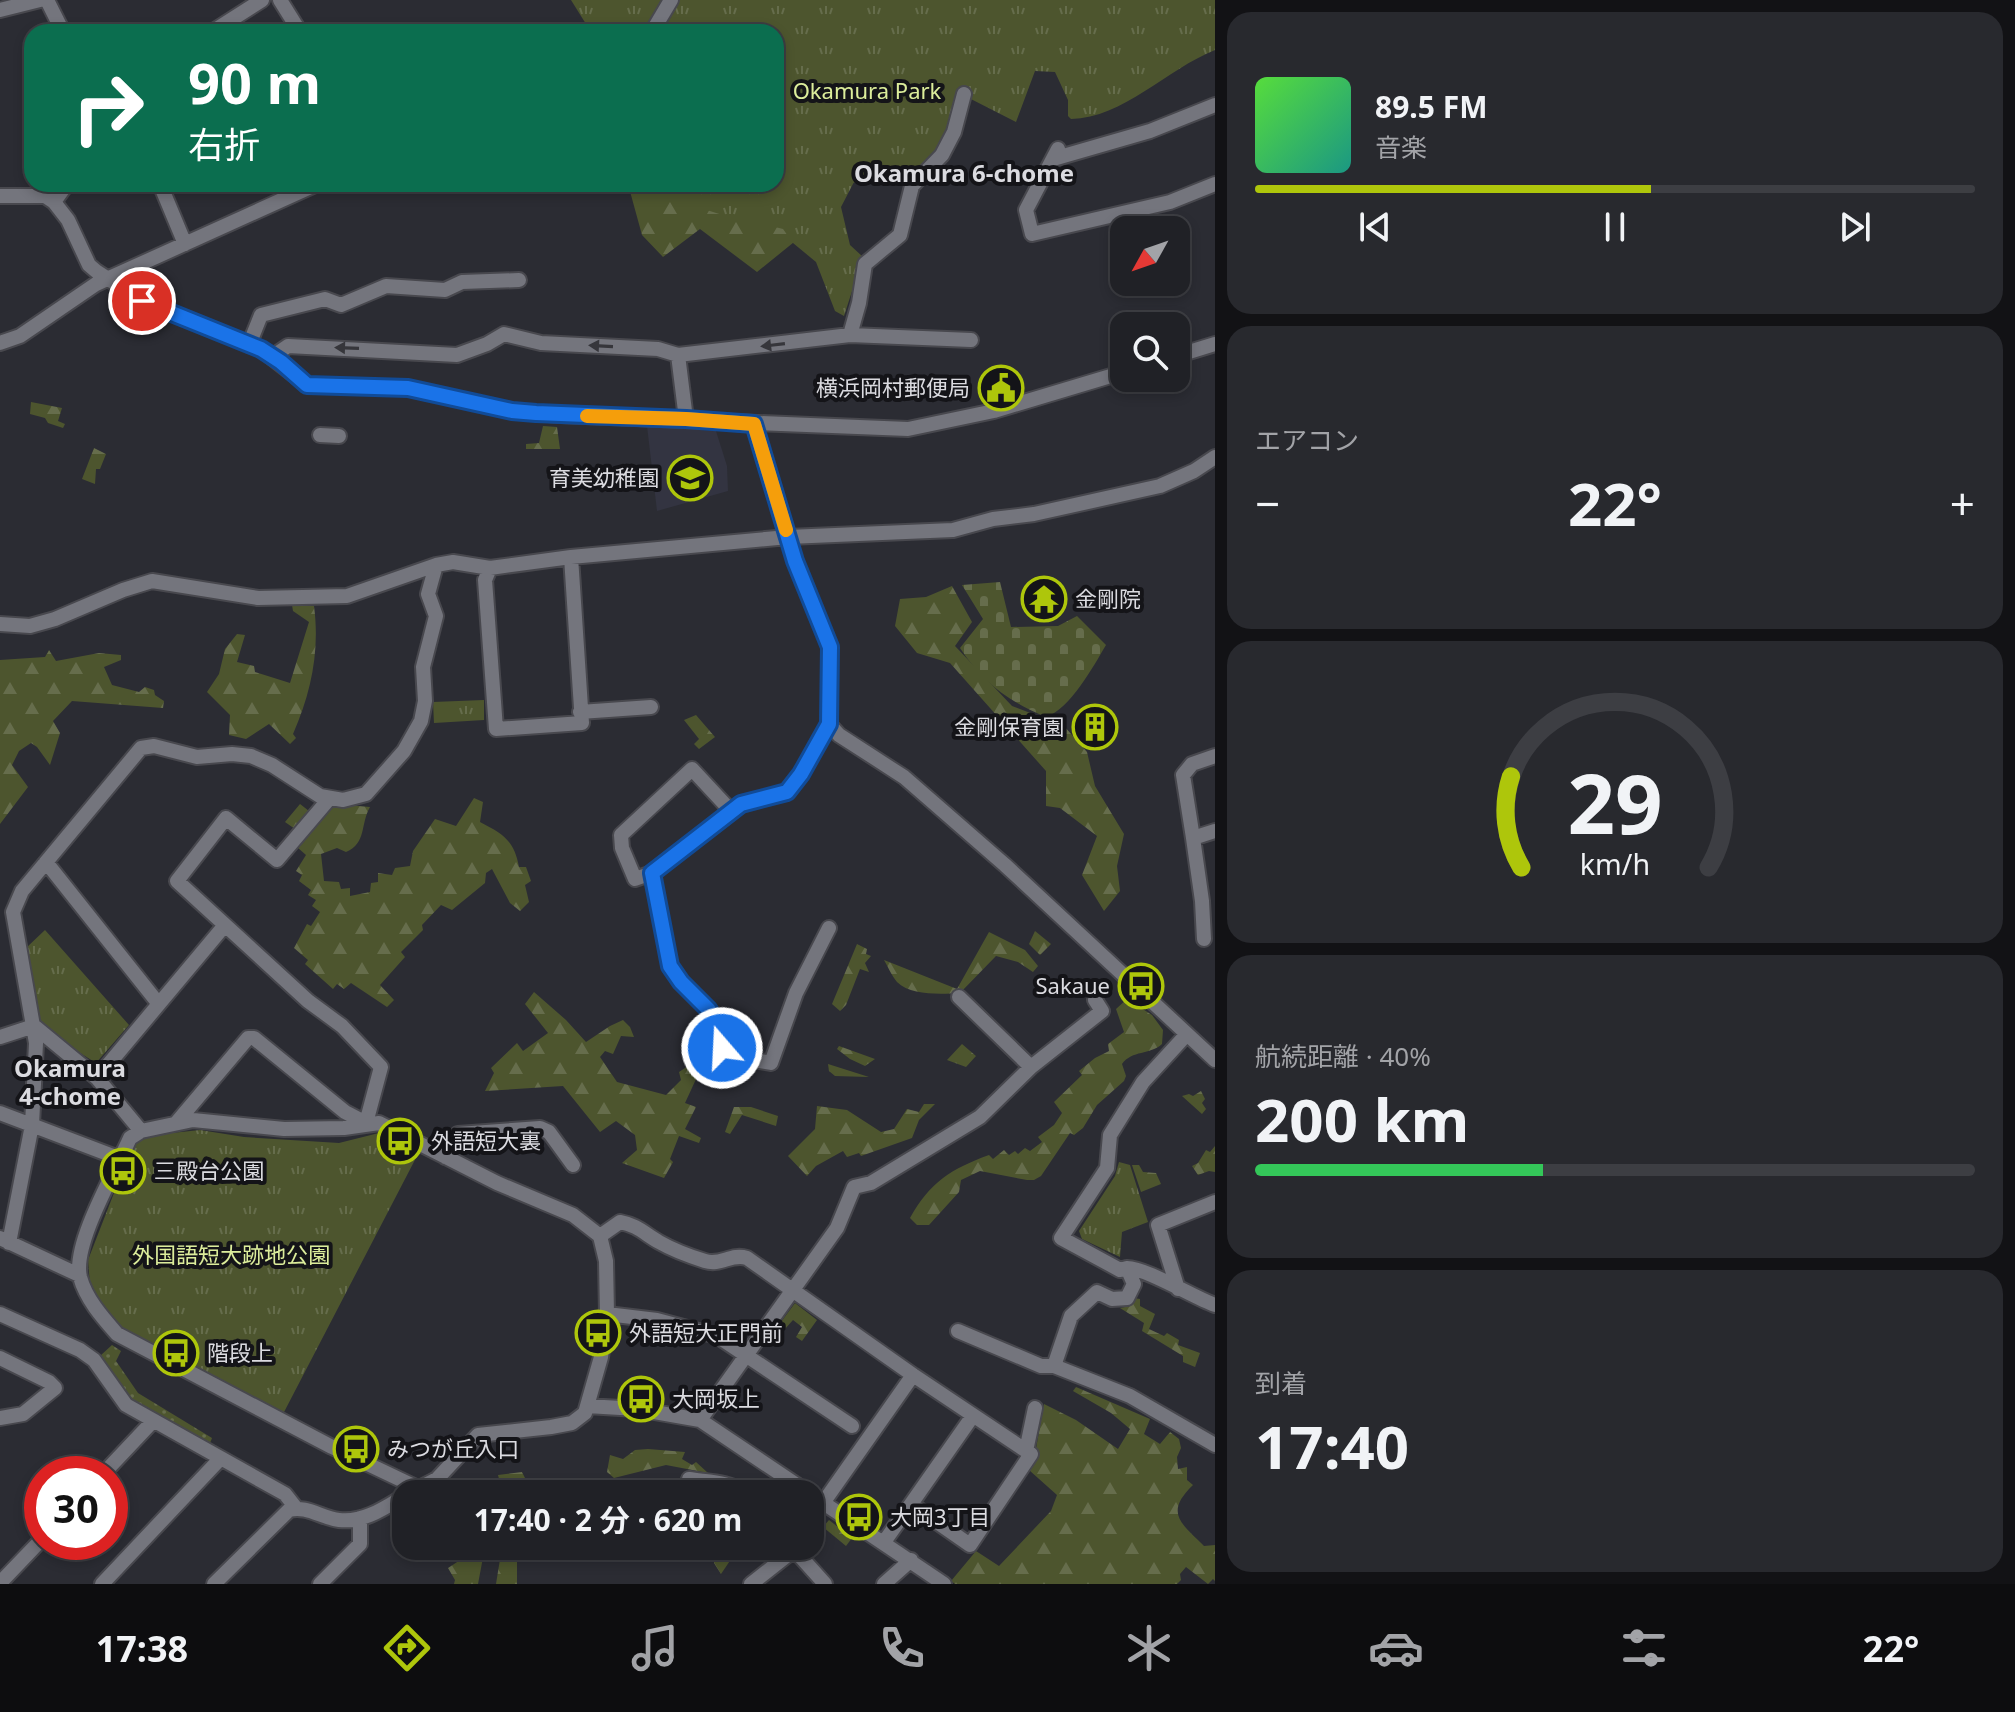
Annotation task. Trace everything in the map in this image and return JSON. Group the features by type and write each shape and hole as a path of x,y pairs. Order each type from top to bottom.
{"street":[{"path":"0,10 40,0"},
{"path":"47,0 59,24"},
{"path":"224,24 262,0"},
{"path":"280,0 295,24"},
{"path":"657,24 671,0"},
{"path":"850,335 865,264 900,235 912,186 942,155 954,132 964,94"},
{"path":"1215,105 1150,131 1056,154 1026,210 1032,234 1170,202 1215,184"},
{"path":"54,202 61,192"},
{"path":"163,192 185,244"},
{"path":"0,343 20,336 107,279 299,192"},
{"path":"0,196 45,196 68,220 89,265 107,279 142,301 272,357 307,385 408,388 512,411 560,415 908,429 994,411 1110,376"},
{"path":"249,345 261,315 325,299 341,305 386,286 445,290 462,282 519,280"},
{"path":"272,357 288,346 457,355 504,334 541,343 658,349 678,355 850,335 971,340"},
{"path":"1190,352 1215,344"},
{"path":"678,355 686,419"},
{"path":"731,811 692,769 621,835 622,848 635,879 652,873 741,804 787,792 801,774 829,724 830,647 795,561 754,424"},
{"path":"320,435 339,436"},
{"path":"0,624 30,626 55,619 152,581 258,598 347,596 453,562 490,568 571,557 788,537 953,530 993,519 1050,511 1160,486 1194,471 1215,457"},
{"path":"490,568 485,580 496,729 582,723 571,557"},
{"path":"79,1275 5,1240 32,1125 36,1043 13,912 22,891 141,748 162,747 197,757 251,756 329,799 343,800 366,794 404,751 421,721 425,701 423,667 436,616 428,594 436,565"},
{"path":"580,712 651,707"},
{"path":"829,724 839,735 904,777 1005,865 1215,1060"},
{"path":"1204,939 1209,899 1193,838 1183,775 1192,764 1215,756"},
{"path":"329,799 277,860 226,818 177,881 308,1001 342,1026 381,1067 366,1123"},
{"path":"1193,838 1215,831"},
{"path":"46,862 158,1003"},
{"path":"652,873 670,966 709,1010 711,1033 729,1054 771,1063 796,993 829,928"},
{"path":"97,1078 225,925"},
{"path":"959,997 1031,1067"},
{"path":"700,1420 837,1228 854,1187 871,1183 980,1117 1031,1067 1102,1011 1095,1000"},
{"path":"0,1037 34,1026"},
{"path":"34,1026 97,1078 141,1131"},
{"path":"1187,1034 1143,1082 1110,1135 1107,1168 1061,1238 1120,1270 1137,1268 1215,1305"},
{"path":"177,1122 248,1038 254,1038 345,1112 366,1123"},
{"path":"0,1113 121,1159"},
{"path":"392,1482 117,1334 97,1312 79,1275 80,1253 130,1138 141,1131 193,1120 284,1129 344,1128 379,1123 445,1157 573,1215 600,1236 606,1261 607,1314 601,1357 585,1413 572,1423 478,1435 435,1480"},
{"path":"445,1157 458,1134 540,1128 549,1132 573,1165"},
{"path":"1178,1289 1158,1225 1215,1202"},
{"path":"600,1236 620,1222 631,1224 655,1240 715,1264 737,1255 747,1258 972,1417 1031,1454 970,1545 911,1504"},
{"path":"1054,1366 1071,1316 1097,1292 1112,1299 1127,1298 1134,1284 1127,1268"},
{"path":"0,1314 91,1357 126,1405 285,1494 296,1508 340,1520 372,1515 392,1504"},
{"path":"607,1314 657,1320 717,1336 852,1426"},
{"path":"958,1331 1041,1366 1054,1366 1130,1396 1215,1445"},
{"path":"0,1358 55,1388 23,1414 0,1418"},
{"path":"824,1502 913,1375"},
{"path":"587,1406 637,1409 700,1420 789,1480"},
{"path":"1026,1451 1035,1408"},
{"path":"884,1542 972,1417"},
{"path":"120,1456 153,1421"},
{"path":"102,1584 220,1459"},
{"path":"689,1479 697,1480"},
{"path":"824,1504 944,1584"},
{"path":"214,1584 279,1517 296,1508"},
{"path":"320,1584 360,1544 360,1518"},
{"path":"0,1583 24,1558"},
{"path":"751,1584 778,1560"},
{"path":"803,1560 825,1584"},
{"path":"884,1584 911,1560"}],"shaded area":[{"name":"育美幼稚園","path":"647,426 716,431 727,466 728,491 657,511"}],"green space":[{"name":"Okamura Park","path":"571,0 1215,0 1215,50 1127,102 1090,117 1071,119 1068,116 1068,100 1055,72 1035,71 1016,122 965,96 945,143 916,178 854,182 841,207 850,245 863,257 844,316 835,311 816,262 793,243 783,229 702,208 670,192 784,192 784,24 586,24"},
{"path":"916,178 835,184 804,234 757,272 700,229 663,257 642,235 630,192 784,192 784,184"},
{"path":"31,402 62,408 58,421 65,424 63,428 30,414"},
{"path":"543,426 557,427 560,449 526,449 526,444 539,443"},
{"path":"94,448 106,454 100,469 96,469 95,484 82,479"},
{"path":"1000,582 1011,627 1058,626 1077,616 1106,645 1072,697 1046,717 997,690 960,648 983,619 962,585"},
{"path":"952,586 972,622 955,646 1012,706 1064,726 1087,752 1095,786 1124,834 1117,866 1120,891 1104,911 1082,875 1097,836 1060,808 1046,806 1046,771 950,663 917,653 895,626 900,599 926,597"},
{"path":"292,605 314,606 316,623 315,655 305,703 293,734 296,738 290,744 269,724 246,739 229,735 230,715 207,692 219,674 225,649 237,634 245,635 237,662 254,666 255,672 290,683 309,622 293,611"},
{"path":"49,650 56,661 99,653 121,655 121,660 104,667 112,685 139,692 145,687 154,690 155,695 164,701 163,708 72,701 53,721 60,733 50,765 31,743 19,751 12,765 28,787 0,824 0,660 45,657"},
{"path":"484,700 484,720 434,723 433,702"},
{"path":"696,715 715,737 699,749 694,744 699,739 684,720"},
{"path":"474,798 483,802 480,822 506,839 514,850 519,867 526,867 531,881 525,885 529,902 520,911 510,903 492,869 486,873 485,883 452,910 441,905 422,925 423,930 401,952 405,957 380,985 394,1000 387,1007 351,983 344,989 337,984 333,989 305,964 308,960 294,948 307,924 311,926 320,912 312,906 316,900 308,895 311,890 299,881 302,875 296,871 306,855 297,847 327,808 347,805 370,807 360,838 353,848 346,852 337,848 321,854 324,881 339,882 341,889 350,888 350,896 370,892 371,883 378,882 378,873 392,875 395,868 410,866 413,851 435,819 456,826"},
{"path":"300,804 309,811 295,829 285,822"},
{"path":"45,930 129,1025 96,1063 58,1039 40,1022 25,949"},
{"path":"1035,931 1051,944 1040,955 1029,944"},
{"path":"989,932 1025,950 1038,966 1033,972 1018,962 996,956 960,993 936,994 903,987 895,980 884,960 957,989"},
{"path":"857,944 867,949 866,954 871,956 865,963 869,972 860,969 846,1005 840,1011 832,1004"},
{"path":"534,992 586,1042 623,1020 630,1027 634,1037 621,1036 613,1054 605,1051 600,1057 617,1082 666,1095 681,1080 679,1072 688,1066 697,1077 685,1103 696,1107 685,1129 701,1138 699,1143 679,1136 670,1159 673,1162 664,1178 622,1163 637,1150 635,1135 616,1121 600,1132 563,1086 485,1091 494,1073 491,1068 517,1043 523,1051 548,1033 525,1004"},
{"path":"1127,999 1152,1015 1163,1030 1162,1044 1122,1064 1126,1076 1124,1081 1097,1105 1083,1128 1074,1135 1070,1133 1041,1176 1027,1180 980,1171 961,1180 959,1192 929,1225 917,1225 910,1218 925,1195 943,1178 989,1155 993,1159 1004,1150 1009,1155 1015,1151 1018,1154 1025,1148 1030,1151 1042,1142 1038,1137 1054,1125 1062,1113 1054,1102 1082,1075 1079,1071 1109,1051 1108,1044 1124,1032 1116,1009"},
{"path":"962,1044 976,1056 966,1067 947,1060"},
{"path":"839,1046 875,1059 865,1066 837,1049"},
{"path":"828,1064 869,1077 835,1076 829,1071"},
{"path":"1201,1091 1206,1109 1202,1114 1182,1096 1193,1096"},
{"path":"924,1104 935,1104 919,1120 912,1138 861,1156 859,1153 847,1157 843,1151 816,1166 807,1176 788,1156 815,1129 817,1106 847,1110 881,1132 894,1129 907,1109 919,1112"},
{"path":"734,1107 751,1107 778,1116 776,1126 742,1115 730,1134 725,1132"},
{"name":"外国語短大跡地公園","path":"200,1130 244,1137 339,1143 379,1133 418,1154 283,1414 123,1332 102,1308 90,1285 88,1260 133,1144 153,1135"},
{"path":"1215,1146 1215,1172 1198,1175 1192,1166 1198,1163 1206,1150 1210,1152"},
{"path":"1119,1162 1130,1165 1148,1222 1122,1232 1120,1257 1082,1239 1079,1231 1115,1176"},
{"path":"1132,1165 1139,1165 1143,1172 1156,1173 1161,1184 1141,1192"},
{"path":"1134,1298 1140,1299 1140,1306 1155,1314 1149,1329 1164,1336 1167,1333 1179,1340 1178,1345 1200,1353 1195,1367 1183,1362 1183,1356 1142,1331 1144,1323 1120,1308 1130,1306"},
{"path":"795,1303 817,1320 802,1341 796,1337 802,1327 793,1320 784,1330 778,1326"},
{"path":"112,1345 121,1351 116,1361 138,1393 212,1438 209,1446 129,1400 100,1356"},
{"path":"1076,1387 1150,1419 1144,1434 1160,1444 1170,1432 1179,1439 1178,1469 1187,1467 1187,1480 1193,1485 1179,1503 1179,1517 1204,1546 1215,1545 1215,1581 1213,1579 1208,1584 1186,1567 1177,1584 955,1584 951,1581 976,1551 999,1566 1051,1511 1057,1495 1029,1470 1044,1404 1076,1420 1118,1449 1130,1429 1111,1413 1073,1391"},
{"path":"635,1450 685,1452 682,1459 692,1465 696,1462 708,1473 666,1465 614,1478 607,1472 610,1455 623,1459"},
{"path":"522,1472 526,1480 499,1480 498,1475"},
{"path":"829,1520 852,1538 846,1546 824,1526"},
{"path":"460,1560 482,1560 478,1584 454,1584 448,1568"},
{"path":"500,1560 517,1560 517,1584 496,1584"},
{"path":"714,1560 730,1560 721,1574"}],"slow traffic":[{"path":"587,416 754,424 786,530"}],"place":[{"name":"横浜岡村郵便局","path":"1001,388"},
{"name":"育美幼稚園","path":"690,478"},
{"name":"金剛院","path":"1044,599"},
{"name":"金剛保育園","path":"1095,727"},
{"name":"Sakaue","path":"1141,986"},
{"name":"外語短大裏","path":"400,1141"},
{"name":"三殿台公園","path":"123,1171"},
{"name":"外語短大正門前","path":"598,1333"},
{"name":"階段上","path":"176,1353"},
{"name":"大岡坂上","path":"641,1399"},
{"name":"みつが丘入口","path":"356,1449"},
{"name":"大岡3丁目","path":"859,1517"}],"district":[{"name":"Okamura 6-chome","path":"964,174"},
{"name":"Okamura 4-chome","path":"70,1083"}],"route":[{"path":"142,301 261,349 307,385 408,388 512,411 754,424 795,561 830,647 829,724 801,774 787,792 741,804 652,873 670,966 709,1010 711,1033 722,1048"}]}
